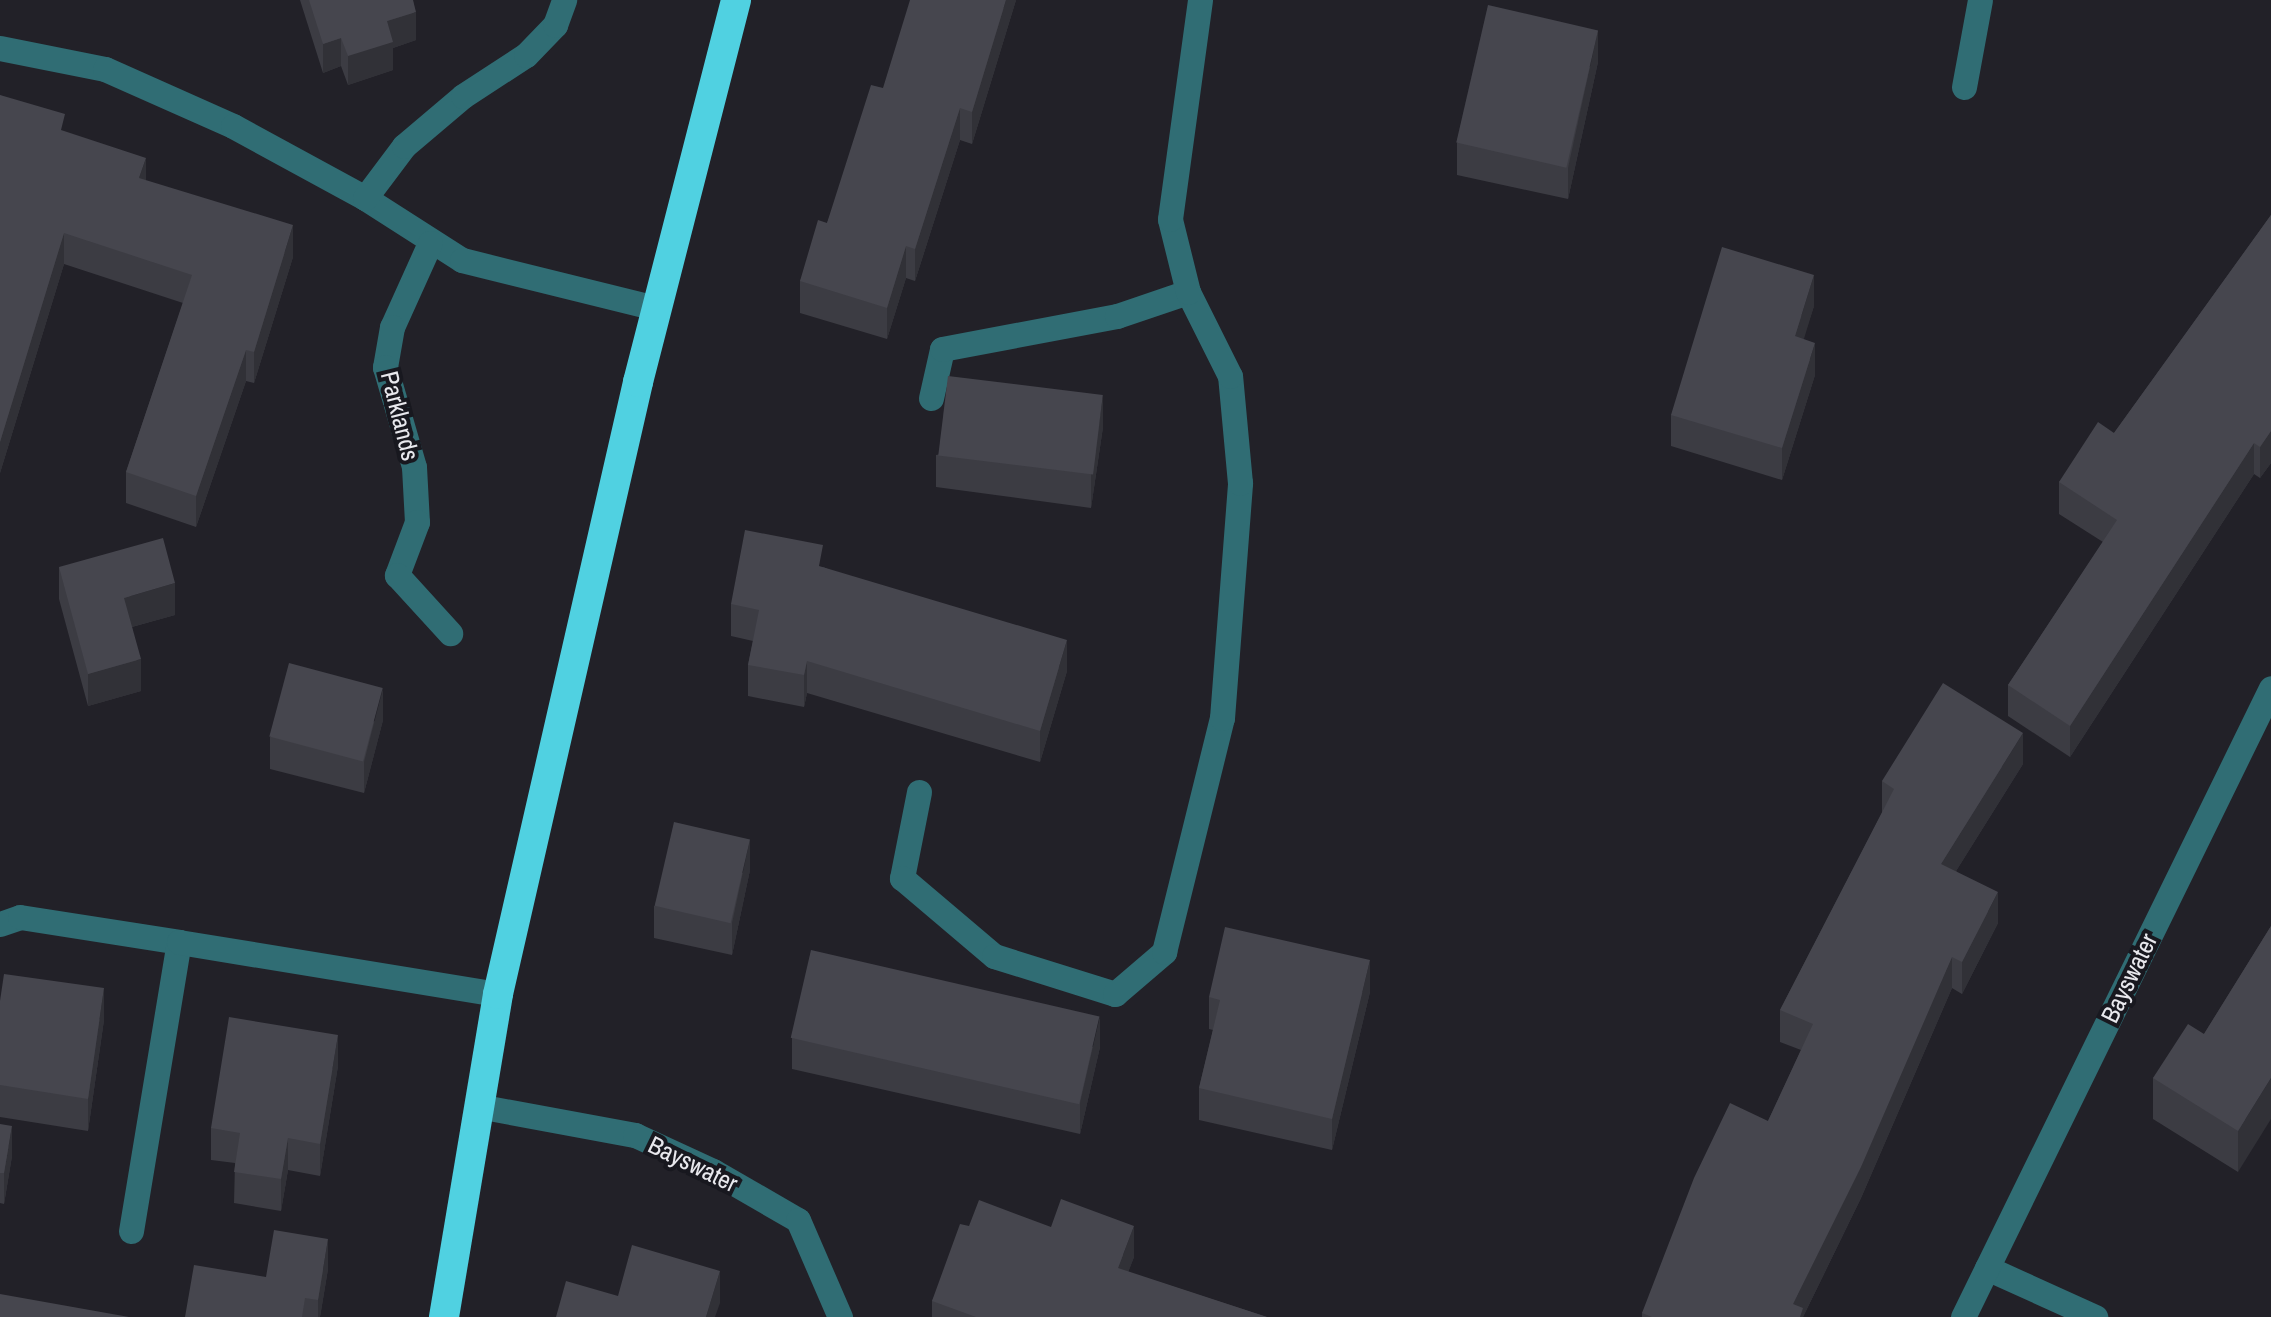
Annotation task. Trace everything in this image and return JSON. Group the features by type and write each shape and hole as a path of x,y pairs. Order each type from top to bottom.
{"highway":[{"path":"444,1317 498,994 656,308 736,0"}],"street":[{"path":"365,198 404,146 462,96 526,55 555,25 564,0"},
{"path":"919,792 902,878 994,956 1115,994 1164,952 1222,718 1240,484 1230,376 1188,292 1170,220 1200,0"},
{"path":"1964,87 1980,0"},
{"path":"0,48 105,69 233,126 365,198 462,260 656,308"},
{"name":"Parklands","path":"430,243 392,327 385,367 414,467 417,522 397,574 450,633"},
{"path":"931,398 942,349 1118,316 1188,292"},
{"name":"Bayswater","path":"1963,1317 2271,688"},
{"path":"0,924 20,917 498,994"},
{"path":"131,1231 178,942"},
{"name":"Bayswater","path":"478,1106 634,1134 764,1200 798,1220 840,1317"},
{"path":"1986,1268 2095,1317"}],"building":[{"path":"309,0 413,0 416,12 387,21 393,42 348,56 341,38 323,44"},
{"path":"910,0 1006,0 972,112 960,108 915,249 906,246 887,308 800,281 818,220 827,223 871,85 883,88"},
{"path":"1488,5 1598,30 1566,168 1456,142"},
{"path":"0,95 65,114 61,130 146,158 139,178 293,225 254,352 246,350 196,496 126,472 192,275 64,233 0,442"},
{"path":"2271,215 2271,431 2260,447 2254,443 2070,726 2008,685 2117,520 2059,482 2098,422 2114,433"},
{"path":"1722,247 1814,275 1795,336 1815,343 1782,448 1671,415"},
{"path":"948,376 1103,395 1093,474 938,455"},
{"path":"745,530 823,545 819,566 1067,640 1040,731 807,661 804,675 748,665 759,610 731,604"},
{"path":"163,538 175,583 124,598 141,659 88,674 59,567"},
{"path":"289,663 383,688 363,762 269,736"},
{"path":"1943,683 2023,733 1941,864 1998,892 1962,962 1952,957 1861,1167 1793,1304 1803,1308 1800,1317 1652,1317 1642,1313 1694,1178 1730,1103 1768,1121 1813,1024 1780,1010 1894,789 1882,781"},
{"path":"674,822 750,840 731,923 655,906"},
{"path":"2271,926 2271,1078 2238,1131 2153,1078 2188,1024 2204,1034"},
{"path":"1225,927 1370,960 1332,1119 1199,1088 1220,1000 1209,997"},
{"path":"811,950 1099,1017 1079,1104 791,1038"},
{"path":"4,974 104,988 88,1099 0,1085 0,1001"},
{"path":"229,1017 338,1035 320,1144 288,1138 281,1179 234,1172 240,1133 211,1128"},
{"path":"0,1124 12,1126 4,1173 0,1173"},
{"path":"1061,1199 1134,1226 1118,1268 1267,1317 976,1317 932,1301 960,1224 969,1226 979,1200 1051,1227"},
{"path":"274,1230 328,1239 318,1300 305,1298 302,1317 185,1317 194,1265 266,1277"},
{"path":"632,1245 720,1271 706,1317 556,1317 566,1281 618,1296"},
{"path":"0,1294 129,1317 0,1317"}]}
